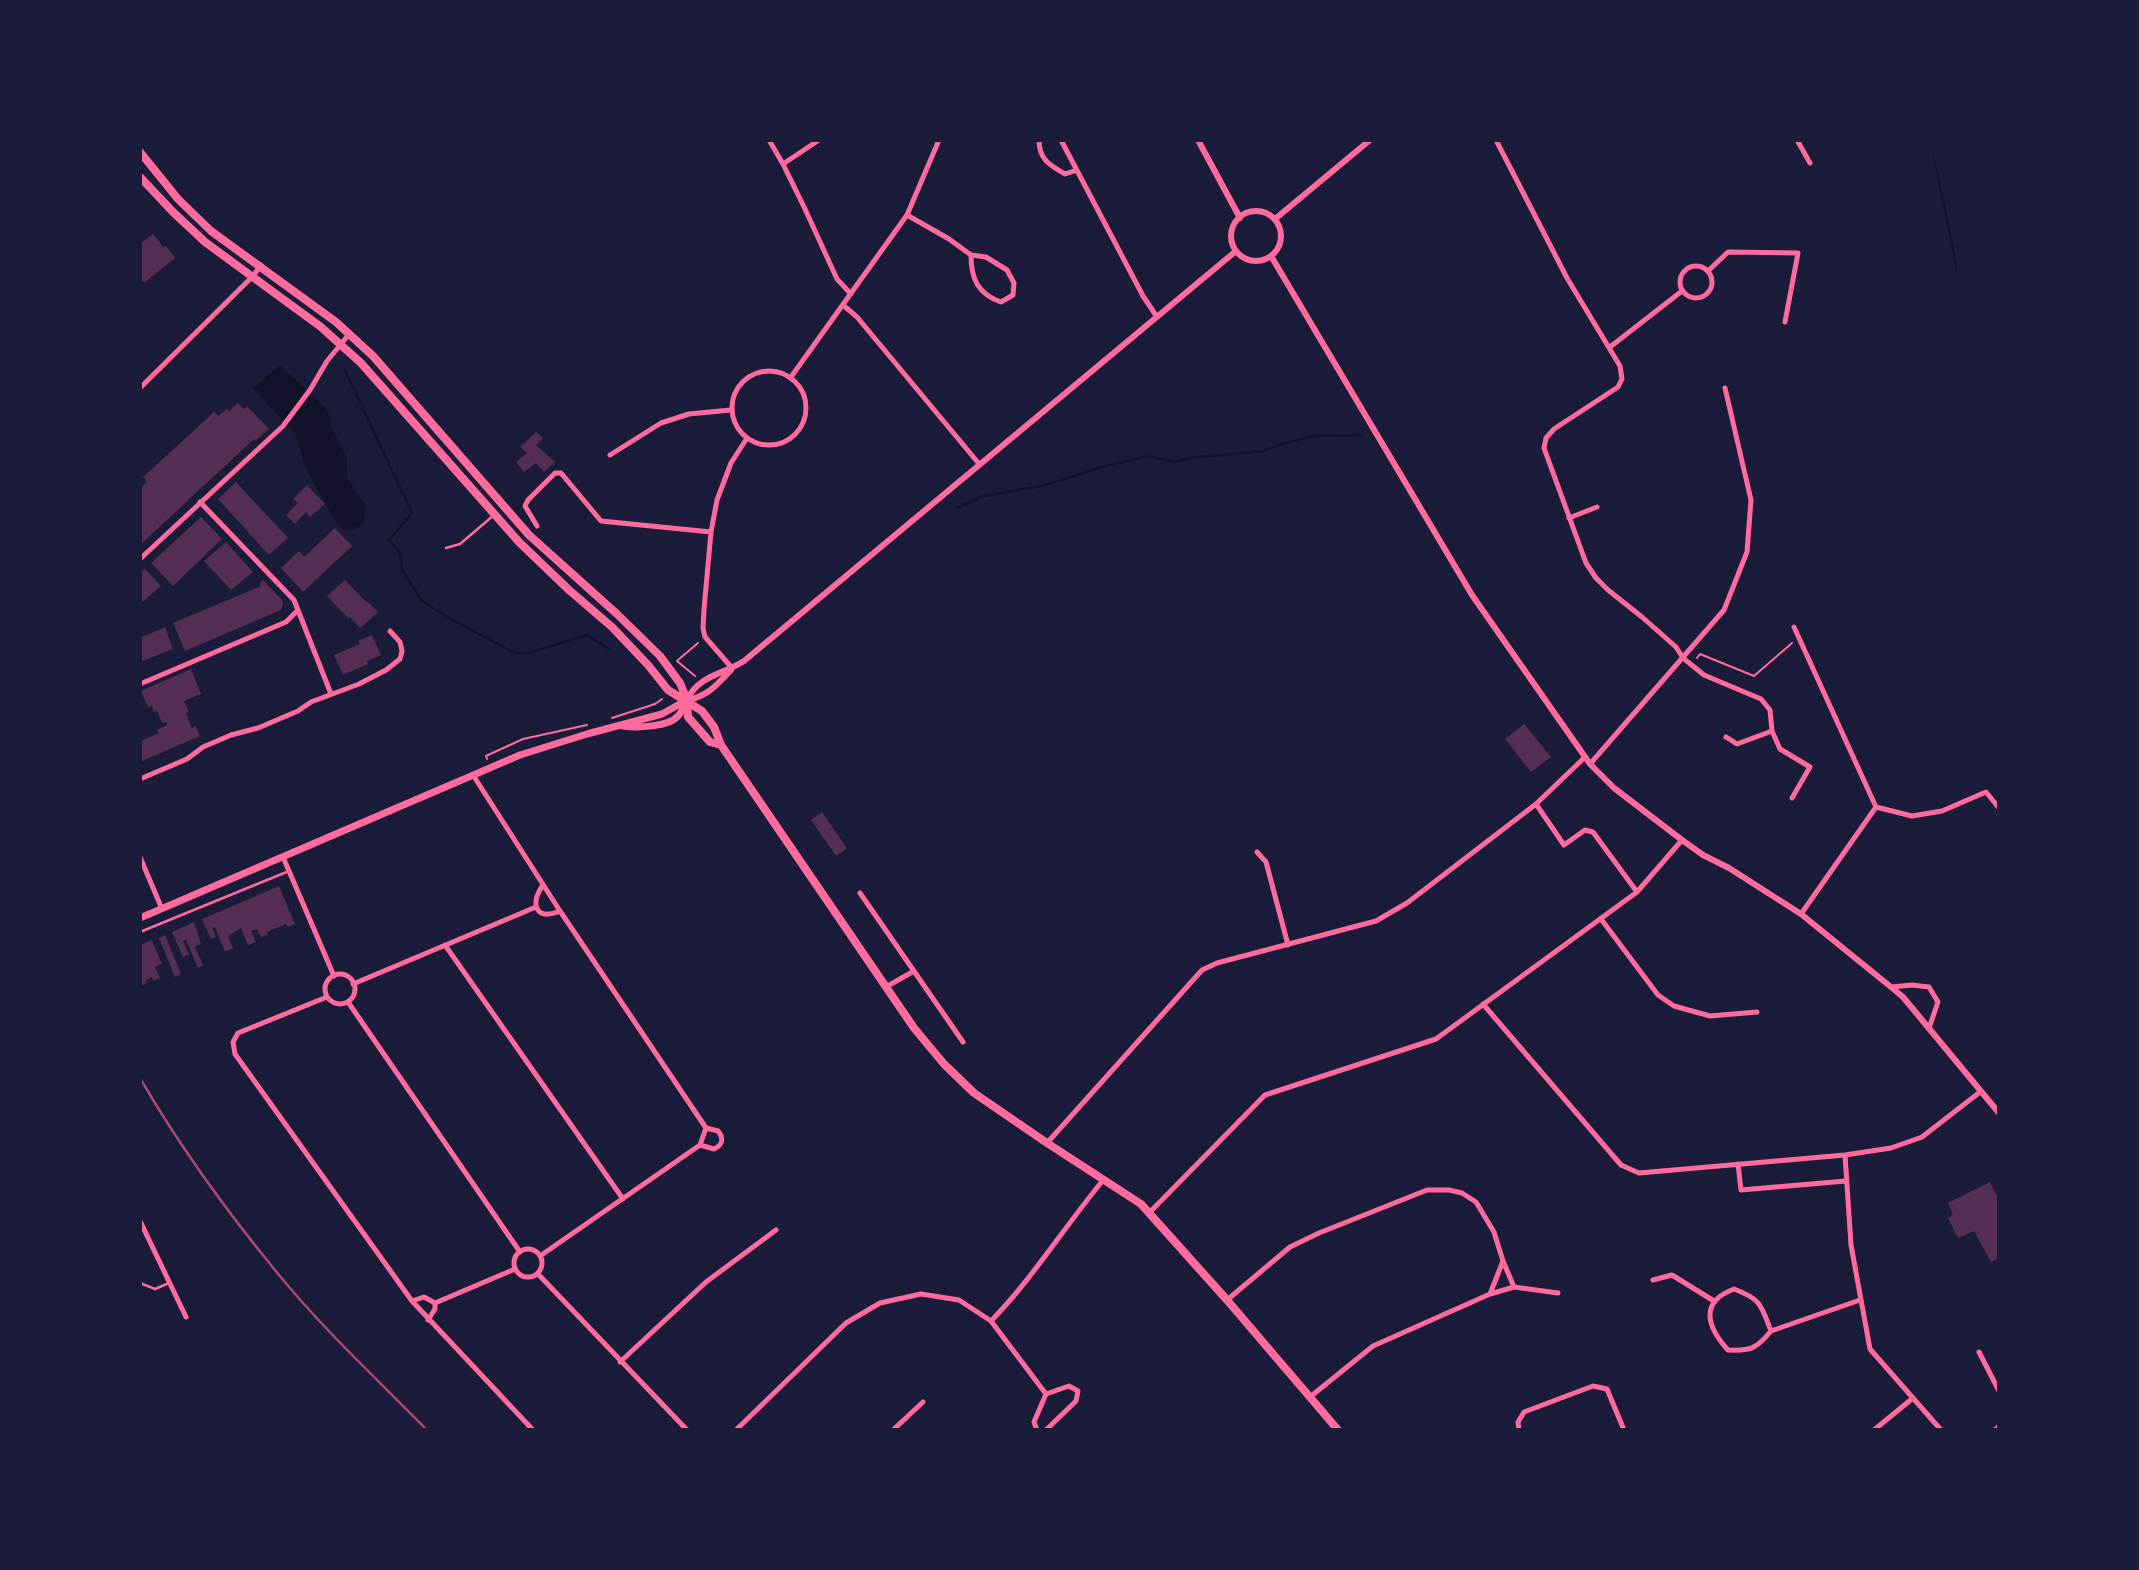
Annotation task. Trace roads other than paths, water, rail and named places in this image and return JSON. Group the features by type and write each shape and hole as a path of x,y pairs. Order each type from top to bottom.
{"main road":[{"path":"140,152 178,199 211,231 261,265 350,333 529,535 660,656 680,683 687,701 688,717 710,743 720,745"},
{"path":"140,177 205,242 341,344 361,363 519,542 611,627 668,690 702,710 714,727 720,745 928,1045 961,1081 989,1105 1150,1212 1338,1430"},
{"path":"140,918 520,755 662,714 687,701"}],"street":[{"path":"768,140 783,164 837,279 851,294"},
{"path":"783,164 819,140"},
{"path":"791,377 907,215 939,140"},
{"path":"1039,140 1046,164 1065,174 1077,170"},
{"path":"1061,140 1143,296 1157,317"},
{"path":"1198,140 1240,218"},
{"path":"1275,219 1370,140"},
{"path":"1496,140 1567,278 1620,366 1622,379 1618,387 1554,429 1546,438 1544,448 1587,563 1596,578 1675,646 1683,658 1704,675 1761,699 1770,710 1772,731 1780,749 1810,767 1792,798"},
{"path":"1797,140 1810,163"},
{"path":"1257,211 1265,212 1275,219 1281,236 1280,243 1271,256 1256,261 1242,257 1236,251 1231,235 1240,218 1257,211"},
{"path":"907,215 971,255 986,257 1007,270 1014,283 1013,295 1001,302 986,297 971,268 971,255"},
{"path":"687,701 693,688 744,661 1236,251"},
{"path":"1708,271 1728,252 1798,253 1785,322"},
{"path":"1271,256 1472,595 1584,758 1614,788 1682,840 1801,914 1903,997 1999,1113"},
{"path":"140,388 261,265"},
{"path":"1699,265 1708,271 1713,281 1706,295 1696,298 1686,295 1680,280 1684,270 1699,265"},
{"path":"1610,347 1682,290"},
{"path":"843,304 857,317 980,466"},
{"path":"140,559 282,426 350,333"},
{"path":"764,370 780,371 791,377 806,400 806,418 797,433 784,442 768,446 754,443 738,430 733,421 732,410 733,396 740,385 748,377 764,370"},
{"path":"1590,764 1724,610 1747,552 1751,500 1725,388"},
{"path":"610,456 662,423 689,414 732,410"},
{"path":"732,668 708,642 703,628 711,532 717,500 731,463 747,438"},
{"path":"537,526 524,506 555,474 561,473 601,521 711,532"},
{"path":"200,502 294,600 331,694"},
{"path":"1569,518 1597,507"},
{"path":"140,684 286,622 297,611"},
{"path":"1794,626 1876,807"},
{"path":"140,779 187,758 203,747 235,733 278,720 386,670 400,659 402,651 400,642 390,631"},
{"path":"687,701 708,692 732,668"},
{"path":"1726,737 1737,744 1772,731"},
{"path":"1047,1143 1202,970 1217,963 1376,921 1407,903 1536,804 1584,758"},
{"path":"473,775 560,911 706,1128 718,1130 721,1135 721,1143 714,1149 700,1145"},
{"path":"1876,807 1912,816 1942,811 1986,792 1999,808"},
{"path":"1536,804 1564,845 1586,830 1593,832 1637,892"},
{"path":"1801,914 1876,807"},
{"path":"1150,1212 1265,1095 1436,1039 1637,892 1682,840"},
{"path":"1258,852 1266,862 1288,945"},
{"path":"140,857 162,909"},
{"path":"283,857 334,976"},
{"path":"543,885 535,896 536,906 542,913 550,915 560,911"},
{"path":"860,893 963,1042"},
{"path":"353,984 536,906"},
{"path":"1601,919 1658,995 1674,1006 1710,1016 1757,1012"},
{"path":"446,945 623,1199"},
{"path":"886,987 914,971"},
{"path":"334,976 347,977 353,984 353,995 348,1002 334,1003 327,996 325,987 334,976"},
{"path":"1891,987 1929,987 1938,1002 1929,1028"},
{"path":"327,996 238,1033 233,1042 235,1054 412,1301 533,1430"},
{"path":"348,1002 520,1252"},
{"path":"1483,1004 1621,1165 1639,1173 1845,1155 1891,1148 1922,1138 1980,1092"},
{"path":"540,1256 700,1145 706,1128"},
{"path":"1845,1155 1851,1245 1870,1349 1941,1430"},
{"path":"1738,1164 1741,1190 1846,1181"},
{"path":"991,1321 1017,1294 1104,1179"},
{"path":"1227,1300 1290,1247 1427,1190 1450,1190 1462,1193 1476,1202 1494,1231 1514,1287"},
{"path":"140,1221 186,1317"},
{"path":"620,1362 706,1282 776,1230"},
{"path":"533,1250 540,1256 542,1263 538,1274 525,1278 515,1269 515,1257 520,1252 533,1250"},
{"path":"1490,1294 1503,1261"},
{"path":"435,1303 515,1269"},
{"path":"538,1274 687,1430"},
{"path":"1653,1280 1672,1275 1714,1301"},
{"path":"1310,1397 1373,1346 1490,1294 1514,1287 1558,1293"},
{"path":"1771,1331 1761,1304 1749,1294 1734,1289 1720,1294 1714,1301 1709,1318 1717,1338 1728,1350 1748,1351 1771,1331 1860,1300"},
{"path":"736,1430 846,1323 880,1303 921,1294 959,1300 991,1321 1046,1394"},
{"path":"412,1301 424,1297 435,1303"},
{"path":"428,1320 435,1309 435,1303"},
{"path":"1979,1352 1999,1391"},
{"path":"1037,1430 1034,1422 1046,1394 1069,1386 1078,1391 1076,1401 1046,1430"},
{"path":"1519,1430 1518,1422 1524,1412 1592,1386 1608,1389 1624,1430"},
{"path":"1874,1430 1913,1398"},
{"path":"894,1430 923,1402"},
{"path":"1995,1430 1999,1426"}],"lane":[{"path":"446,548 460,544 494,515"},
{"path":"140,932 289,871"},
{"path":"140,1283 155,1289 169,1283"}],"waterway":[{"path":"344,368 412,513 389,540 400,553 402,570 422,601 515,653 529,653 587,635 609,649"},
{"path":"957,508 983,496 1042,486 1148,456 1174,462 1189,458 1263,451 1314,436 1360,435"}],"railway":[{"path":"140,1078 205,1179 279,1275 332,1335 427,1430"}]}
